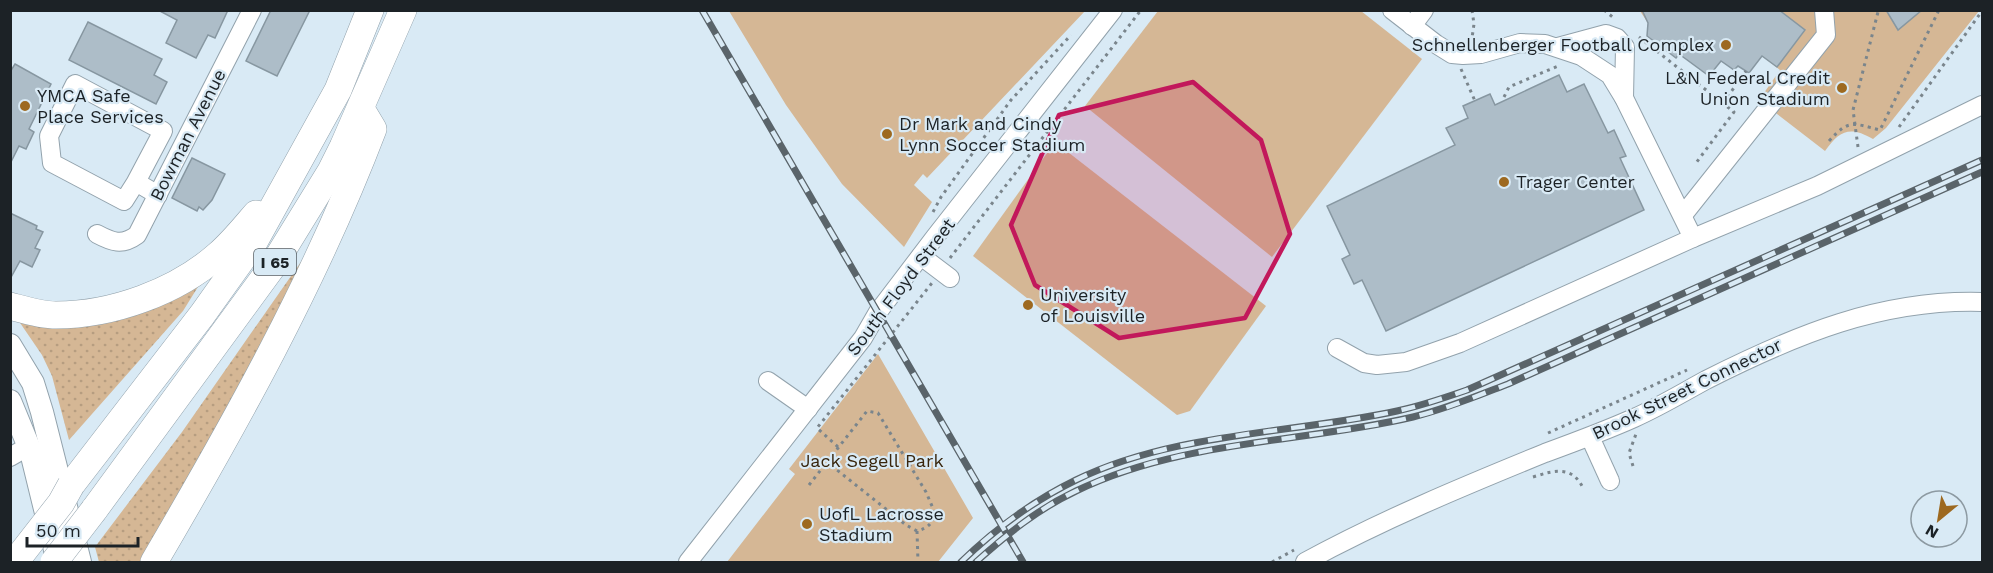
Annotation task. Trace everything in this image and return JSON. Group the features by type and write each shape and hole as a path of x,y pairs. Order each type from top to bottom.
{"highway":[{"name":"I 65","path":"15,562 61,503 70,485 229,279 254,242 338,90 370,10"},
{"name":"I 65","path":"56,562 272,267 331,171 361,109 403,10"},
{"path":"154,562 259,379 338,219 373,129 361,109"},
{"path":"10,306 54,315 111,308 188,277 219,255 299,163"},
{"path":"10,544 50,492 70,485"}],"main road":[{"path":"10,345 33,383 80,562"},
{"path":"10,401 20,452 56,562"}],"street":[{"name":"Bowman Avenue","path":"104,238 129,241 137,235 252,10"},
{"name":"South Floyd Street","path":"688,562 863,339 878,312 1113,10"},
{"path":"1392,10 1452,54 1481,54 1520,43 1545,44 1581,56 1610,75 1624,98 1693,238"},
{"path":"1412,26 1424,10"},
{"path":"1683,215 1826,35 1824,10"},
{"path":"1558,47 1606,34 1617,38 1625,47 1624,98"},
{"path":"75,84 164,131 136,182 124,201 52,163 49,136 75,84"},
{"path":"1337,348 1364,363 1390,365 1406,362 1460,343 1693,238 1817,186 1983,105"},
{"path":"136,182 158,195"},
{"path":"921,256 946,275"},
{"name":"Brook Street Connector","path":"1305,562 1429,503 1655,408 1776,346 1833,324 1888,310 1956,301 1983,302"},
{"path":"768,381 808,409"},
{"path":"1590,437 1610,481"}],"path":[{"path":"838,447 817,428 946,275 1141,10"},
{"path":"1604,10 1618,21"},
{"path":"1828,141 1841,127 1856,124 1880,130 1939,10"},
{"path":"1893,136 1983,11"},
{"path":"1859,152 1853,110 1878,12"},
{"path":"932,214 941,197 1011,100 1077,28"},
{"path":"1635,34 1734,112 1696,163"},
{"path":"1504,97 1509,87 1581,56"},
{"path":"1723,103 1746,71"},
{"path":"1544,435 1691,369"},
{"path":"809,485 838,447 867,411 878,413 926,492 935,513 932,523 926,529 917,531 906,525 832,466 829,459"},
{"path":"1532,477 1558,470 1565,471 1578,479 1584,490"},
{"path":"917,531 918,562"}],"highlighted area":[{"path":"1193,82 1261,140 1290,234 1245,318 1119,338 1035,285 1011,225 1059,115"}],"green space":[{"name":"Dr Mark and Cindy Lynn Soccer Stadium","path":"729,11 1085,11 927,178 923,174 914,185 932,202 904,247 842,184 786,105"},
{"path":"1158,11 1361,11 1422,59 1272,257 1085,106"},
{"name":"L&N Federal Credit Union Stadium","path":"1640,11 1979,11 1886,128 1873,139 1858,132 1846,132 1836,138 1825,151 1759,100 1780,70 1762,56 1749,73 1739,65 1734,70 1721,61 1709,76 1679,54 1676,58 1647,36 1648,23"},
{"path":"1055,142 1266,306 1190,411 1177,415 973,256"},
{"path":"312,246 147,562 99,562 95,547 182,432"},
{"path":"201,282 183,311 69,440 52,376 42,355 14,314"},
{"name":"Jack Segell Park","path":"878,354 973,518 938,562 727,562 795,474 789,469"}],"building":[{"path":"158,10 228,10 215,38 208,35 196,58 166,43 177,20"},
{"path":"271,10 310,10 277,76 246,61"},
{"name":"Schnellenberger Football Complex","path":"1642,10 1779,10 1805,30 1777,67 1762,56 1749,73 1738,66 1734,70 1721,61 1709,76 1679,54 1676,58 1647,36 1648,23"},
{"path":"1886,10 1922,10 1898,30"},
{"path":"88,22 162,59 154,75 167,82 156,104 69,60"},
{"name":"YMCA Safe Place Services","path":"15,64 51,84 29,129 34,132 26,149 19,146 10,164 10,72"},
{"name":"Trager Center","path":"1559,75 1567,92 1584,84 1608,133 1614,130 1626,156 1620,158 1644,210 1386,331 1362,280 1354,284 1342,259 1350,255 1327,206 1455,145 1446,128 1468,118 1463,106 1490,94 1495,105"},
{"path":"192,158 225,174 212,200 203,210 199,207 197,211 172,198"},
{"path":"10,213 37,226 36,229 43,232 35,248 40,250 32,267 20,261 10,279"}],"railway":[{"path":"702,10 1023,562"},
{"path":"961,562 987,538 1030,506 1060,488 1114,464 1193,443 1397,411 1467,390 1982,160"},
{"path":"976,562 1036,514 1076,491 1116,474 1200,452 1371,426 1449,406 1508,384 1982,172"}],"place":[{"name":"Schnellenberger Football Complex","path":"1726,45"},
{"name":"L&N Federal Credit Union Stadium","path":"1842,88"},
{"name":"YMCA Safe Place Services","path":"25,106"},
{"name":"Dr Mark and Cindy Lynn Soccer Stadium","path":"887,134"},
{"name":"Trager Center","path":"1504,182"},
{"name":"University of Louisville","path":"1028,305"},
{"name":"UofL Lacrosse Stadium","path":"807,524"}]}
